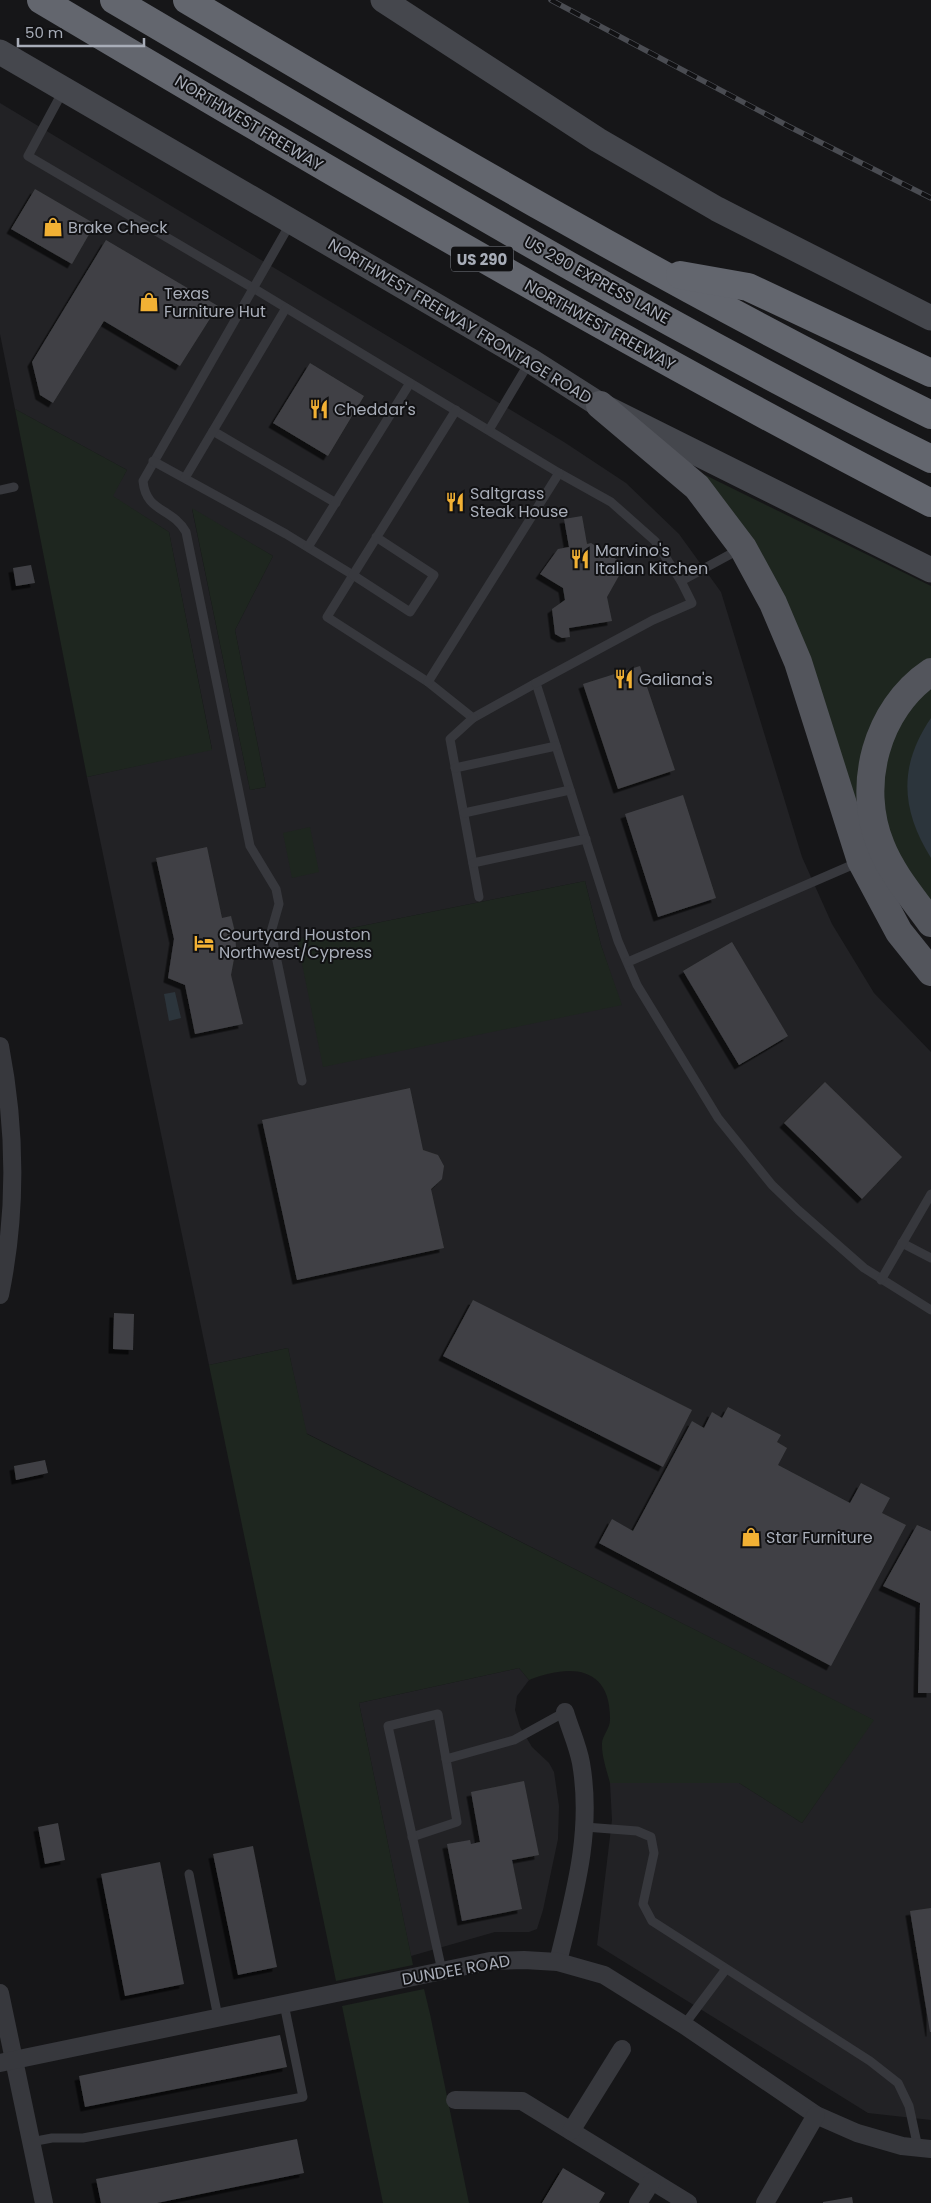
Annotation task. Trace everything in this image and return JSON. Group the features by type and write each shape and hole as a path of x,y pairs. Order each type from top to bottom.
{"highway":[{"name":"NORTHWEST FREEWAY","path":"42,0 476,256 734,398 931,502"},
{"name":"US 290 EXPRESS LANE","path":"114,0 603,285 848,418 931,459"},
{"path":"187,0 364,106 658,271 830,365 931,415"},
{"path":"658,271 748,287 931,373"}],"main road":[{"path":"383,0 598,140 717,210 931,318"},
{"name":"NORTHWEST FREEWAY FRONTAGE ROAD","path":"0,52 531,361 600,406 931,570"},
{"path":"600,406 697,487 743,548 773,604 798,662 861,861 899,932 931,972"},
{"path":"931,672 902,699 884,728 873,761 870,795 875,829 888,861 931,923"}],"street":[{"path":"0,1046 10,1110 13,1155 12,1211 7,1261 0,1295"},
{"path":"558,1962 580,1872 585,1827 581,1763 565,1712"},
{"name":"DUNDEE ROAD","path":"7,2062 490,1961 558,1962 604,1974 684,2025 816,2115 857,2133 902,2146 924,2148"},
{"path":"0,1993 7,2062 31,2142 44,2203"},
{"path":"570,2131 622,2049"},
{"path":"456,2100 522,2101 688,2203"},
{"path":"765,2203 816,2115"},
{"path":"638,2203 652,2181"}],"lane":[{"path":"65,89 28,156 253,288 559,473 611,502 655,541 692,602 653,620 473,718 450,739 479,897"},
{"path":"291,221 143,481 144,493 150,502 180,521 186,532 250,846 276,888 279,904 271,932 302,1081"},
{"path":"185,478 286,308"},
{"path":"489,430 531,361"},
{"path":"308,547 410,383"},
{"path":"456,410 327,617 428,682 473,718"},
{"path":"213,431 336,503"},
{"path":"153,461 308,547 410,612 434,575 376,538"},
{"path":"428,682 559,473"},
{"path":"0,490 14,487"},
{"path":"681,581 743,548"},
{"path":"536,683 618,941 652,1010 718,1118 772,1185 864,1268 931,1310"},
{"path":"456,768 556,746"},
{"path":"464,813 570,790"},
{"path":"473,863 586,839"},
{"path":"628,962 861,861"},
{"path":"881,1280 931,1194"},
{"path":"902,1243 931,1258"},
{"path":"446,1759 514,1740 565,1712"},
{"path":"412,1837 457,1822 438,1714 388,1726 412,1837 442,1971"},
{"path":"585,1827 637,1831 651,1838 654,1853 643,1904 652,1921 870,2061 898,2082 924,2148"},
{"path":"189,1874 218,2017"},
{"path":"684,2025 726,1969"},
{"path":"31,2142 52,2138 83,2138 303,2097 284,2004"}],"shaded area":[{"path":"0,103 564,442 626,483 679,534 721,592 802,857 832,924 874,993 931,1052 931,2120 868,2113 597,1945 612,1820 610,1783 739,1783 802,1823 873,1720 306,1433 288,1348 209,1365 87,777 212,749 169,532 112,496 127,470 15,409 0,334","holes":["192,509 273,556 235,630 266,787 250,790","585,881 601,945 621,1005 297,939"]},
{"path":"15,409 127,470 113,496 169,532 212,750 87,777"},
{"path":"699,472 931,586 931,663 859,803 853,805"},
{"path":"192,508 273,556 235,630 266,787 250,790"},
{"path":"931,687 931,909 891,845 879,791 889,745 912,704"},
{"path":"931,718 931,858 914,823 907,788 913,753 920,736"},
{"path":"310,827 319,872 292,878 283,833"},
{"path":"585,881 601,945 622,1005 323,1067 297,939"},
{"path":"175,992 181,1018 169,1021 164,994"},
{"path":"288,1348 307,1434 874,1720 802,1823 739,1783 610,1783 602,1745 610,1723 608,1702 603,1688 595,1679 585,1673 559,1672 529,1680 519,1668 359,1703 413,1965 336,1981 209,1365"},
{"path":"519,1668 529,1680 517,1696 515,1710 520,1727 532,1747 549,1763 554,1772 559,1806 558,1839 543,1910 537,1929 529,1932 495,1932 411,1956 359,1703"},
{"path":"424,1989 469,2203 383,2203 342,2006"}],"building":[{"path":"35,189 95,224 72,264 11,229"},
{"path":"106,240 218,306 180,366 104,321 53,403 40,395 32,362"},
{"name":"Cheddar's","path":"310,363 364,396 328,456 273,423"},
{"path":"582,516 587,544 591,543 625,565 607,597 612,621 569,628 570,637 562,638 555,634 552,609 565,600 563,588 540,574 558,549 569,547 564,519"},
{"path":"31,565 35,583 16,586 13,568"},
{"path":"640,666 675,770 618,789 583,684"},
{"path":"683,795 716,898 658,917 625,814"},
{"name":"Courtyard Houston Northwest/Cypress","path":"207,847 222,918 231,916 235,932 236,948 231,975 243,1024 195,1034 185,985 168,978 174,939 156,858"},
{"path":"732,942 788,1036 739,1065 683,971"},
{"path":"825,1082 902,1157 862,1199 784,1123"},
{"path":"410,1088 423,1150 438,1155 444,1166 442,1179 431,1189 444,1248 297,1280 262,1120"},
{"path":"473,1300 692,1410 663,1467 443,1356"},
{"path":"114,1313 134,1314 133,1350 113,1349"},
{"name":"Star Furniture","path":"728,1407 781,1435 777,1442 787,1448 778,1465 850,1503 861,1483 890,1498 882,1513 906,1525 831,1666 599,1543 612,1519 633,1531 692,1421 704,1428 712,1412 722,1418"},
{"path":"45,1460 48,1473 16,1480 14,1466"},
{"path":"917,1525 931,1531 931,1693 918,1693 920,1603 883,1586"},
{"path":"524,1781 539,1855 512,1860 522,1909 462,1921 447,1844 470,1840 471,1844 480,1842 471,1792"},
{"path":"58,1823 65,1860 45,1864 38,1827"},
{"path":"253,1846 277,1967 238,1975 213,1854"},
{"path":"160,1862 184,1984 125,1996 101,1874"},
{"path":"931,1908 931,2032 930,2032 910,1911"},
{"path":"280,2035 287,2067 85,2107 79,2076"},
{"path":"297,2139 304,2173 157,2203 101,2203 96,2179"},
{"path":"563,2168 605,2193 599,2203 542,2203"},
{"path":"852,2197 853,2203 823,2203 823,2202"}],"railway":[{"path":"551,0 788,126 931,198"}],"place":[{"name":"Brake Check","path":"53,227"},
{"name":"Texas Furniture Hut","path":"149,302"},
{"name":"Cheddar's","path":"319,409"},
{"name":"Saltgrass Steak House","path":"455,502"},
{"name":"Marvino's Italian Kitchen","path":"580,559"},
{"name":"Galiana's","path":"624,679"},
{"name":"Courtyard Houston Northwest/Cypress","path":"204,943"},
{"name":"Star Furniture","path":"751,1537"}]}
